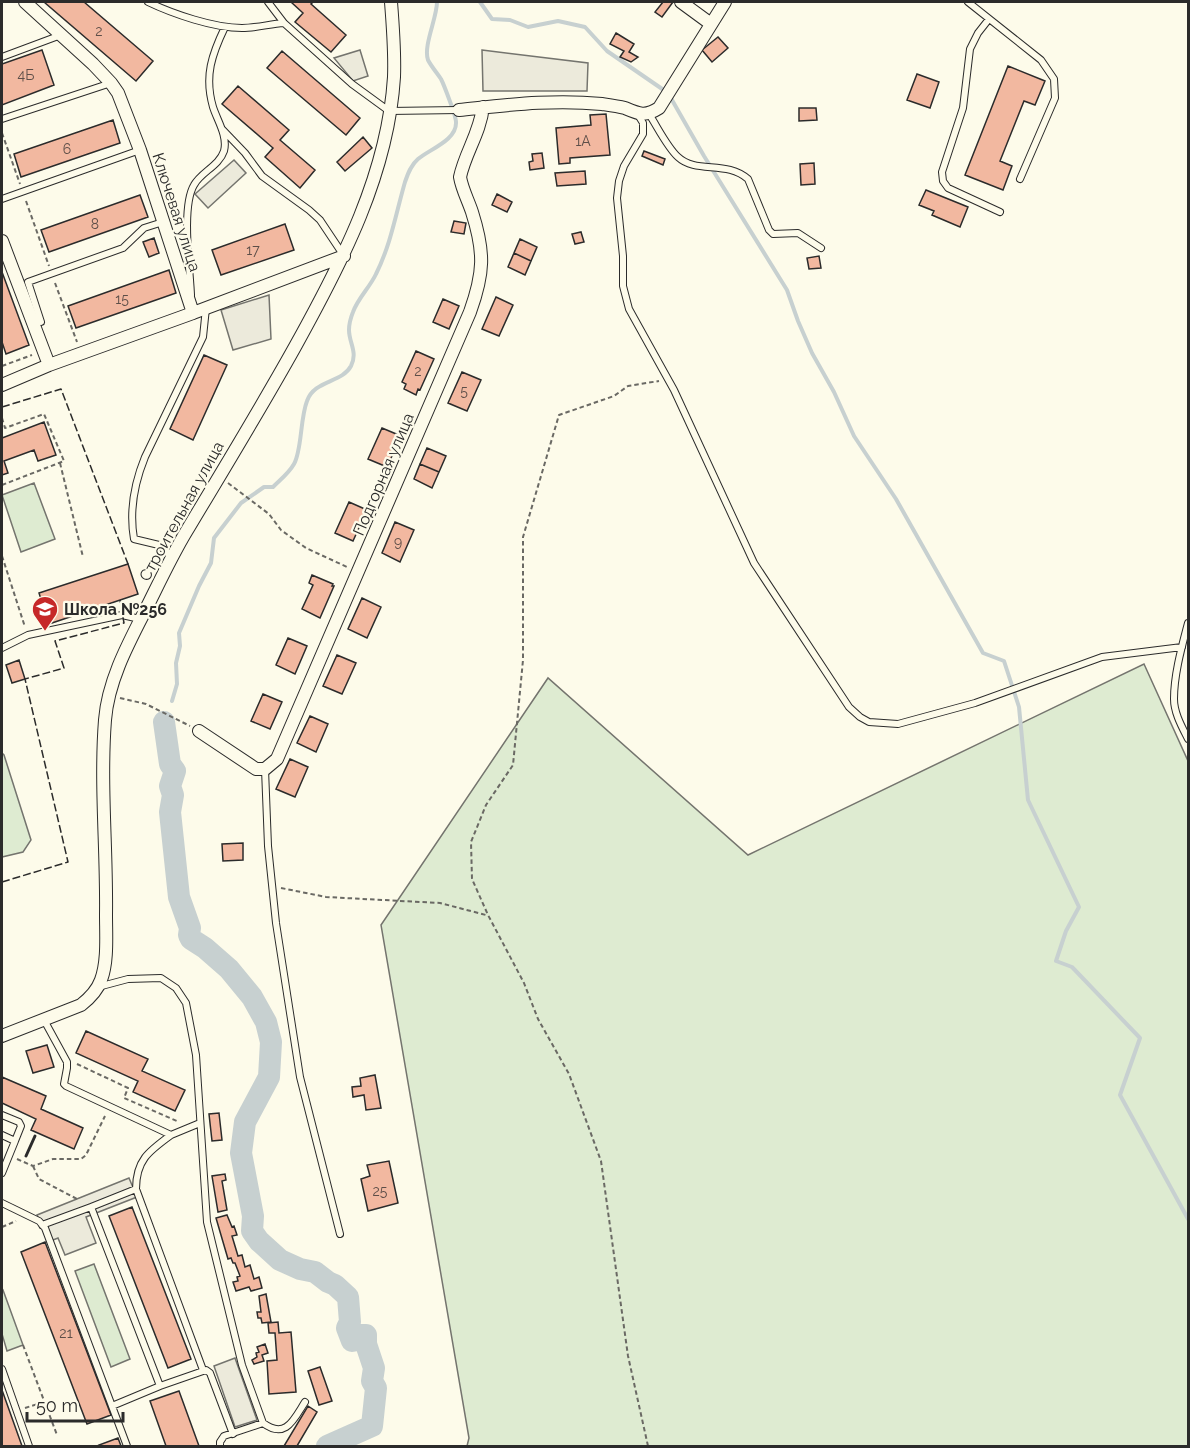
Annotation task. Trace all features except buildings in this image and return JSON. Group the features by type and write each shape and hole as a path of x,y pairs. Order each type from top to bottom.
{"street":[{"name":"Ключевая улица","path":"25,2 111,83 125,107 193,312"},
{"name":"Строительная улица","path":"98,987 104,969 106,941 107,860 103,768 105,717 109,695 120,662 172,557 274,384 344,256 358,223 378,165 394,79 391,2"},
{"path":"681,2 711,24"},
{"path":"459,110 542,101 582,102 623,108 644,114 658,108 725,2"},
{"name":"Подгорная улица","path":"265,769 278,759 480,284 482,267 478,234 460,177 462,167 479,130 483,107"},
{"path":"2,241 49,365"},
{"path":"2,385 49,365 344,256"},
{"path":"199,731 256,769 265,769"},
{"path":"2,1036 81,1005 92,997 98,987"}],"lane":[{"path":"148,2 196,20 225,27 242,28 284,23"},
{"path":"268,2 284,23 352,84 389,111 459,110"},
{"path":"968,2 1041,60 1054,79 1055,98 1020,179"},
{"path":"989,19 978,33 970,49 963,108 942,172 943,181 948,188 1000,212"},
{"path":"193,312 188,234 189,200 192,187 198,178 219,160 224,151 225,141 213,106 208,80 213,51 225,27"},
{"path":"2,57 62,35"},
{"path":"2,119 111,83"},
{"path":"644,114 676,156 686,162 729,168 741,173 747,179 769,230 773,234 798,233 821,248"},
{"path":"644,114 643,134 624,166 617,198 626,301 633,319 668,380 754,563 845,702 860,717 879,724 907,722 975,703 1102,657 1182,647"},
{"path":"221,128 245,153 262,176 320,220 344,256"},
{"path":"2,200 140,150"},
{"path":"41,322 28,282 123,248 144,228 163,222"},
{"path":"172,557 159,545 134,539 131,522 132,502 145,457 202,337 206,307"},
{"path":"2,648 28,635 122,615 141,619"},
{"path":"1188,622 1174,699 1178,716 1188,739"},
{"path":"265,769 268,846 300,1077 339,1234"},
{"path":"98,987 128,979 161,978 176,988 186,1003 196,1055 207,1222 242,1365 263,1423 270,1428 283,1429 291,1424 305,1402"},
{"path":"43,1020 67,1062 66,1086 171,1135"},
{"path":"2,1115 19,1122 21,1126 2,1173"},
{"path":"200,1123 171,1135 145,1156 136,1174 136,1189 203,1370"},
{"path":"2,1135 15,1141"},
{"path":"42,1225 136,1189"},
{"path":"2,1203 42,1225 127,1446"},
{"path":"91,1207 160,1386"},
{"path":"2,1369 29,1446"},
{"path":"112,1406 203,1370 210,1373 233,1434"},
{"path":"220,1446 224,1436 263,1423"}],"path":[{"path":"2,133 81,354"},
{"path":"2,366 44,350"},
{"path":"648,1446 628,1356 601,1161 569,1074 538,1019 524,983 472,879 471,842 486,805 513,765 523,660 523,537 559,415 614,396 628,386 668,380"},
{"path":"2,418 5,428 44,414 64,461 2,485"},
{"path":"60,463 83,557"},
{"path":"240,490 269,514 281,530 306,548 358,572"},
{"path":"2,556 28,635"},
{"path":"109,695 146,704 179,721"},
{"path":"273,887 326,897 440,903 488,915"},
{"path":"77,1064 128,1088 124,1098 191,1127"},
{"path":"33,1166 53,1158 81,1160 86,1155 109,1107"},
{"path":"9,1155 33,1166 39,1179 91,1207"},
{"path":"2,1227 28,1216"},
{"path":"23,1345 57,1435"},
{"path":"16,1410 44,1402"}],"green space":[{"path":"34,483 55,539 21,552 2,495"},
{"path":"1144,664 1188,761 1188,1446 467,1446 469,1438 381,925 548,678 748,855"},
{"path":"2,753 31,840 23,852 2,857"},
{"path":"94,1264 130,1359 111,1367 75,1271"},
{"path":"3,1290 23,1345 7,1351 2,1334"}],"shaded area":[{"path":"360,50 368,76 353,81 334,58"},
{"path":"482,50 588,63 587,91 483,91"},
{"path":"234,160 246,173 208,208 195,194"},
{"path":"269,295 271,339 233,350 221,310"},
{"path":"129,1178 137,1197 86,1217 96,1243 65,1255 58,1238 48,1242 37,1215"},
{"path":"235,1358 257,1420 235,1427 214,1366"}],"waterway":[{"path":"172,701 177,684 176,663 180,646 179,633 211,563 214,538 241,503 264,487 273,487 294,464 305,408 311,394 322,385 347,372 353,361 349,335 352,316 381,263 410,169 418,159 448,139 455,128 456,122 447,94 427,54 437,2"},
{"path":"480,2 492,19 510,20 528,27 558,21 585,27 607,51 668,93 787,290 812,353 834,392 854,436 896,499 983,653 1004,661 1019,707 1028,800 1079,907 1066,931 1056,961 1072,967 1140,1038 1120,1095 1188,1219"},
{"path":"164,722 170,764 175,771 170,786 173,795 170,812 179,897 190,928 189,935 229,969 252,997 266,1022 271,1042 269,1077 245,1122 241,1153 253,1216 252,1231 259,1241 280,1260 300,1269 315,1272 348,1297 350,1322 347,1328 352,1341 358,1340 359,1335 366,1335 366,1344 374,1368 372,1381 376,1388 372,1426 327,1446"}],"fence":[{"path":"2,407 61,389 128,564"},
{"path":"2,882 68,862 25,679 64,668 55,641 124,623 120,600"}],"wall":[{"path":"26,1156 35,1136"}],"place":[{"name":"Школа №256","path":"45,632"}]}
